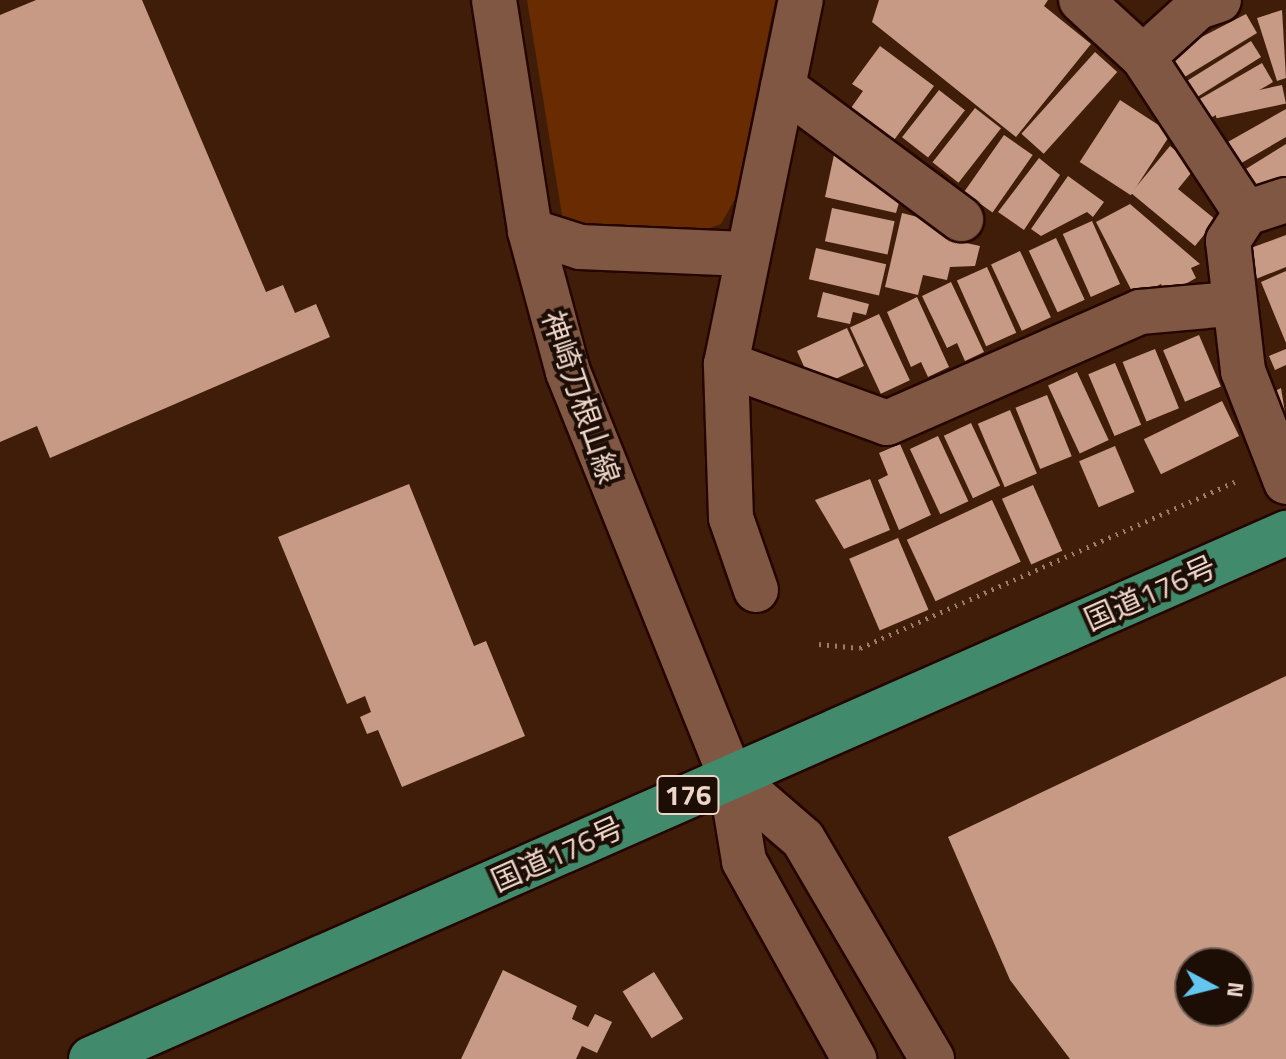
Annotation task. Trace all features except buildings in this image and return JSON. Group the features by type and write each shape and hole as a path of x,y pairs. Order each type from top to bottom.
{"highway":[{"name":"国道176号","path":"91,1059 1286,533"}],"street":[{"name":"神崎刀根山線","path":"494,0 530,231 568,372 730,776 744,861 854,1059"},
{"path":"756,590 731,518 726,364 745,254 801,0"},
{"path":"1081,0 1143,57 1266,206 1228,241 1230,304 1243,371 1281,473"},
{"path":"1143,57 1198,7 1219,0"},
{"path":"783,87 961,219"},
{"path":"530,231 580,247 745,254"},
{"path":"726,364 887,423 1140,312 1230,304"},
{"name":"神崎刀根山線","path":"730,776 803,839 932,1059"}],"path":[{"path":"819,644 860,648 1281,473"}],"shaded area":[{"path":"527,0 775,0 735,199 721,224 702,231 573,230 563,221"}]}
